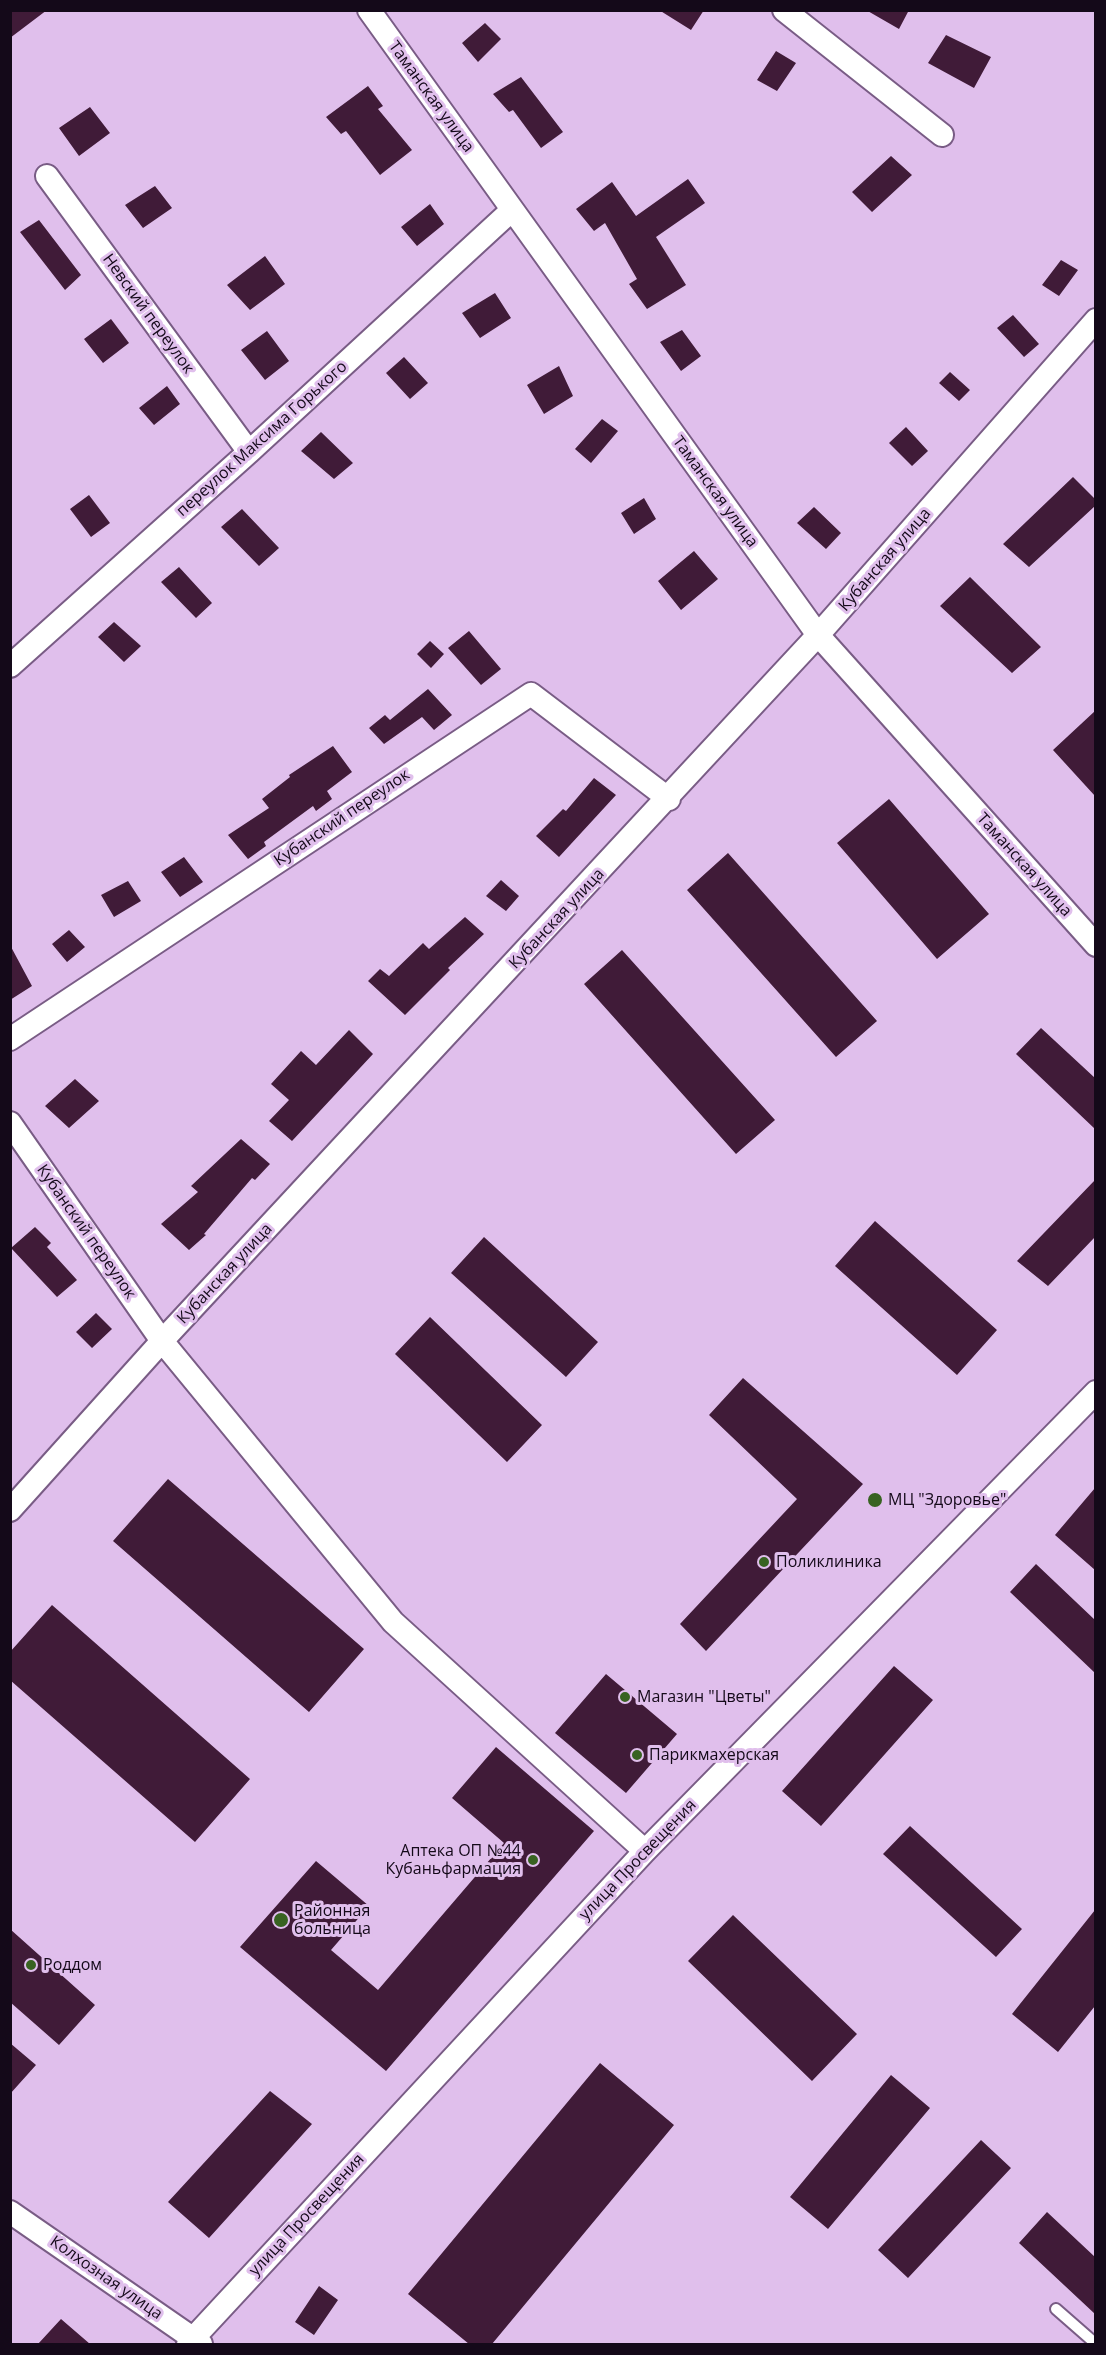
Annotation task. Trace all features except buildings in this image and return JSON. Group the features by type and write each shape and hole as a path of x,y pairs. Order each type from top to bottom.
{"street":[{"name":"Таманская улица","path":"369,10 818,635 1095,945"},
{"path":"784,10 942,135"},
{"name":"Невский переулок","path":"47,176 249,452"},
{"name":"переулок Максима Горького","path":"15,653 249,452 512,210"},
{"name":"Кубанская улица","path":"10,1510 162,1341 669,799 818,635 1095,320"},
{"name":"Кубанский переулок","path":"10,1039 531,694 669,799"},
{"name":"Кубанский переулок","path":"10,1123 162,1341 393,1622 645,1851"},
{"name":"улица Просвещения","path":"194,2342 645,1851 1095,1392"},
{"name":"Колхозная улица","path":"10,2212 194,2342"}],"lane":[{"path":"1056,2309 1095,2344"}],"place":[{"name":"МЦ \"Здоровье\"","path":"875,1500"},
{"name":"Поликлиника","path":"764,1562"},
{"name":"Магазин \"Цветы\"","path":"625,1697"},
{"name":"Парикмахерская","path":"637,1755"},
{"name":"Аптека ОП №44 Кубаньфармация","path":"533,1860"},
{"name":"Районная больница","path":"281,1920"},
{"name":"Роддом","path":"31,1965"}]}
